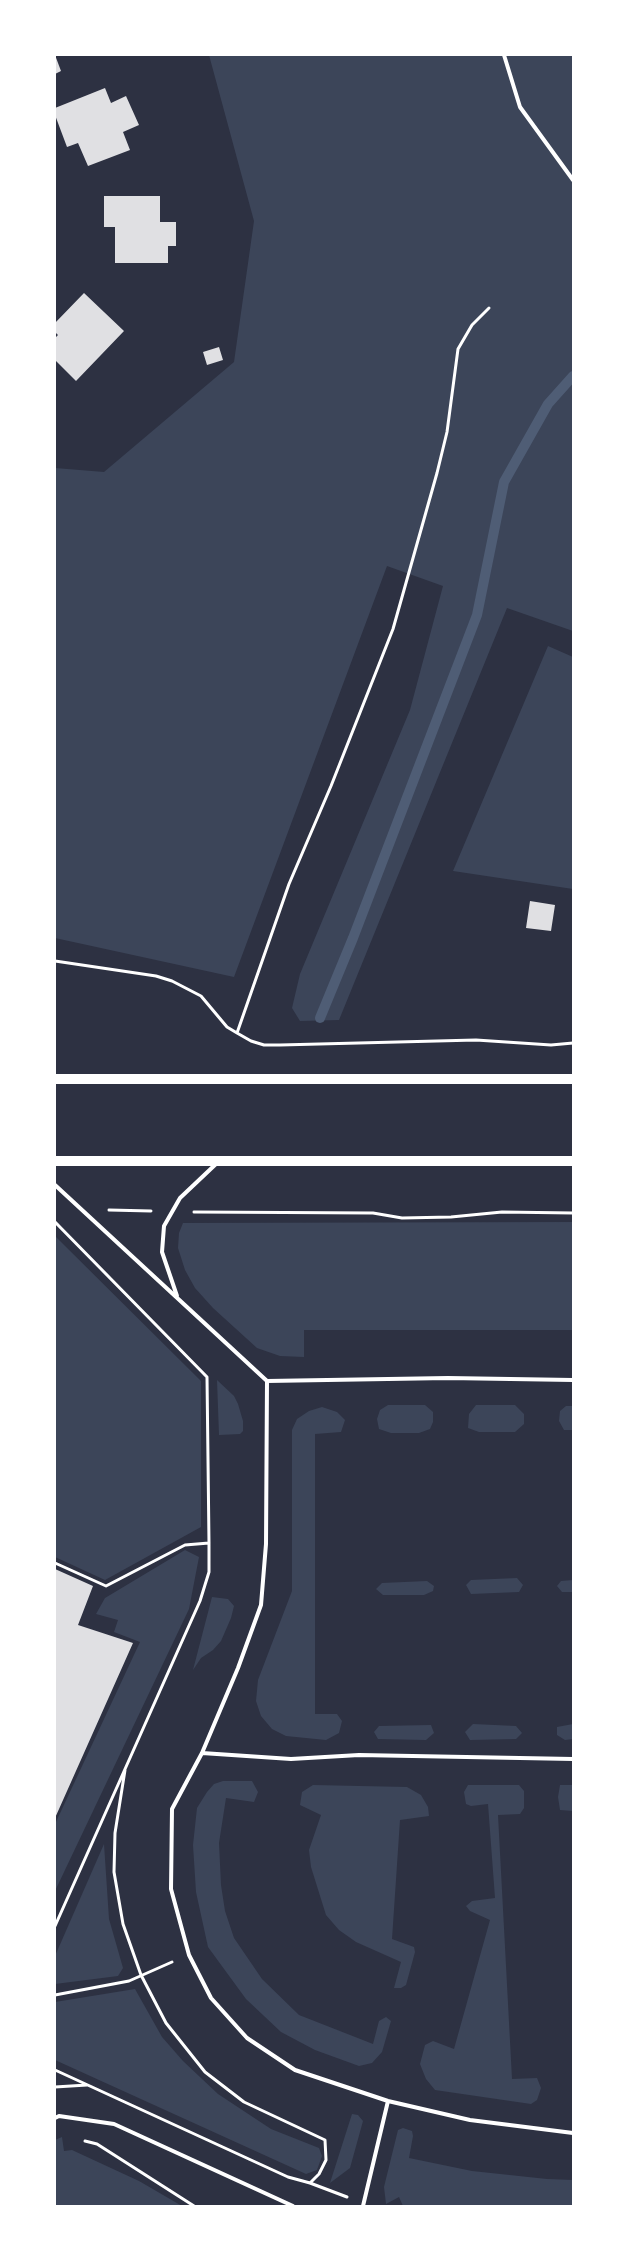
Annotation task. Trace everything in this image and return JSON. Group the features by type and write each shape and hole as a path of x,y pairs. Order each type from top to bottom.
{"main road":[{"path":"55,1079 573,1079"},
{"path":"55,1161 573,1161"}],"lane":[{"path":"504,55 520,107 554,157 573,180"},
{"path":"178,1298 162,1252 164,1226 180,1198 219,1161"},
{"path":"55,1185 267,1381 438,1378 573,1380"},
{"path":"267,1381 266,1544 261,1605 238,1668 202,1753 172,1808 172,1889 189,1955 211,1998 247,2038 295,2070 388,2101 470,2120 573,2132"},
{"path":"202,1753 291,1759 369,1755 573,1759"},
{"path":"363,2205 388,2101"},
{"path":"57,2117 114,2124 293,2206"}],"path":[{"path":"237,1033 289,884 331,786 393,629 445,440 458,349 472,326 489,308"},
{"path":"55,961 156,976 172,981 201,996 227,1026 237,1033 250,1041 264,1045 476,1040 551,1045 573,1043"},
{"path":"80,1209 374,1213 402,1218 451,1217 502,1212 573,1213"},
{"path":"55,1222 207,1376 209,1543 209,1572 200,1601 55,1926"},
{"path":"55,1563 106,1586 185,1545 209,1543"},
{"path":"125,1766 115,1833 114,1872 123,1924 141,1975 166,2023 205,2072 244,2102 325,2140 326,2160 319,2174 310,2182"},
{"path":"55,1995 129,1980 189,1955"},
{"path":"55,2070 288,2177 310,2182 363,2205"},
{"path":"55,2087 88,2085"},
{"path":"57,2117 68,2135 97,2144 194,2206"}],"shaded area":[{"path":"209,55 573,55 573,631 507,608 339,1020 300,1021 292,1008 300,974 410,710 443,586 387,566 234,977 55,938 55,468 104,472 234,362 254,221"},
{"path":"548,646 573,657 573,889 453,871"},
{"path":"573,1222 573,1330 304,1330 304,1357 280,1356 257,1348 213,1308 195,1288 185,1270 178,1248 179,1233 183,1223"},
{"path":"55,1236 201,1381 201,1527 105,1580 55,1557"},
{"path":"217,1380 234,1396 238,1404 243,1421 243,1431 240,1434 219,1435"},
{"path":"388,1405 425,1405 433,1412 433,1422 430,1429 419,1433 391,1433 379,1429 377,1419 380,1410"},
{"path":"476,1405 515,1405 524,1414 524,1424 515,1432 479,1432 468,1428 469,1414"},
{"path":"566,1406 573,1406 573,1430 564,1430 559,1421 560,1411"},
{"path":"322,1407 337,1412 345,1420 341,1432 315,1434 315,1714 337,1714 342,1721 339,1733 326,1740 286,1736 272,1729 261,1716 256,1701 258,1680 292,1591 292,1430 297,1419 309,1411"},
{"path":"185,1550 199,1557 189,1609 55,1891 55,1824 140,1642 114,1632 118,1620 96,1614 105,1598"},
{"path":"517,1578 523,1585 519,1592 471,1594 466,1585 471,1580"},
{"path":"573,1580 573,1592 562,1592 557,1586 561,1581"},
{"path":"427,1581 434,1586 433,1591 424,1595 383,1595 376,1589 382,1583"},
{"path":"212,1597 228,1599 234,1606 231,1618 221,1641 213,1650 201,1658 193,1670"},
{"path":"473,1724 516,1726 522,1733 516,1739 470,1740 465,1732"},
{"path":"573,1724 573,1739 565,1740 557,1735 557,1727"},
{"path":"431,1725 434,1733 426,1740 378,1739 374,1732 379,1726"},
{"path":"223,1781 252,1781 258,1792 254,1802 226,1798 219,1843 221,1885 225,1911 234,1938 262,1979 299,2015 373,2044 379,2021 386,2017 391,2021 382,2052 372,2063 359,2066 315,2050 281,2032 246,1999 208,1947 196,1892 193,1845 197,1808 214,1784"},
{"path":"313,1785 407,1787 421,1795 428,1807 429,1816 400,1820 392,1939 414,1947 415,1952 406,1985 401,1988 394,1988 401,1962 356,1942 339,1930 326,1915 311,1867 309,1850 321,1815 300,1805 302,1792"},
{"path":"468,1785 519,1785 524,1791 524,1808 520,1814 498,1815 512,2079 537,2078 541,2088 537,2100 531,2104 435,2090 426,2079 420,2064 425,2045 433,2041 454,2049 490,1920 470,1911 466,1906 472,1901 495,1898 488,1804 471,1806 466,1804 464,1792"},
{"path":"560,1785 573,1785 573,1811 560,1810 558,1797"},
{"path":"104,1844 109,1919 123,1968 118,1976 55,1984 55,1956"},
{"path":"135,1989 162,2037 183,2061 218,2094 271,2129 319,2148 322,2156 317,2170 306,2174 55,2060 55,2002"},
{"path":"352,2114 358,2115 363,2121 350,2168 330,2183"},
{"path":"403,2128 412,2131 413,2136 409,2158 472,2171 573,2180 573,2206 403,2206 399,2197 386,2204 384,2187 398,2130"},
{"path":"62,2137 64,2151 72,2150 139,2181 182,2206 55,2206 55,2140"}],"building":[{"path":"55,55 61,71 55,74"},
{"path":"105,88 111,103 126,96 139,125 123,132 130,150 88,166 78,143 67,147 55,115 55,108"},
{"path":"104,196 160,196 160,222 176,222 176,246 168,246 168,263 115,263 115,227 104,227"},
{"path":"84,293 124,331 76,381 55,360 55,338 58,335 55,332 55,323"},
{"path":"219,347 223,360 207,365 203,352"},
{"path":"530,901 555,905 551,931 526,928"},
{"path":"55,1569 93,1586 78,1625 133,1643 55,1818"}],"waterway":[{"path":"320,1018 353,938 477,615 504,482 548,404 573,376"}]}
